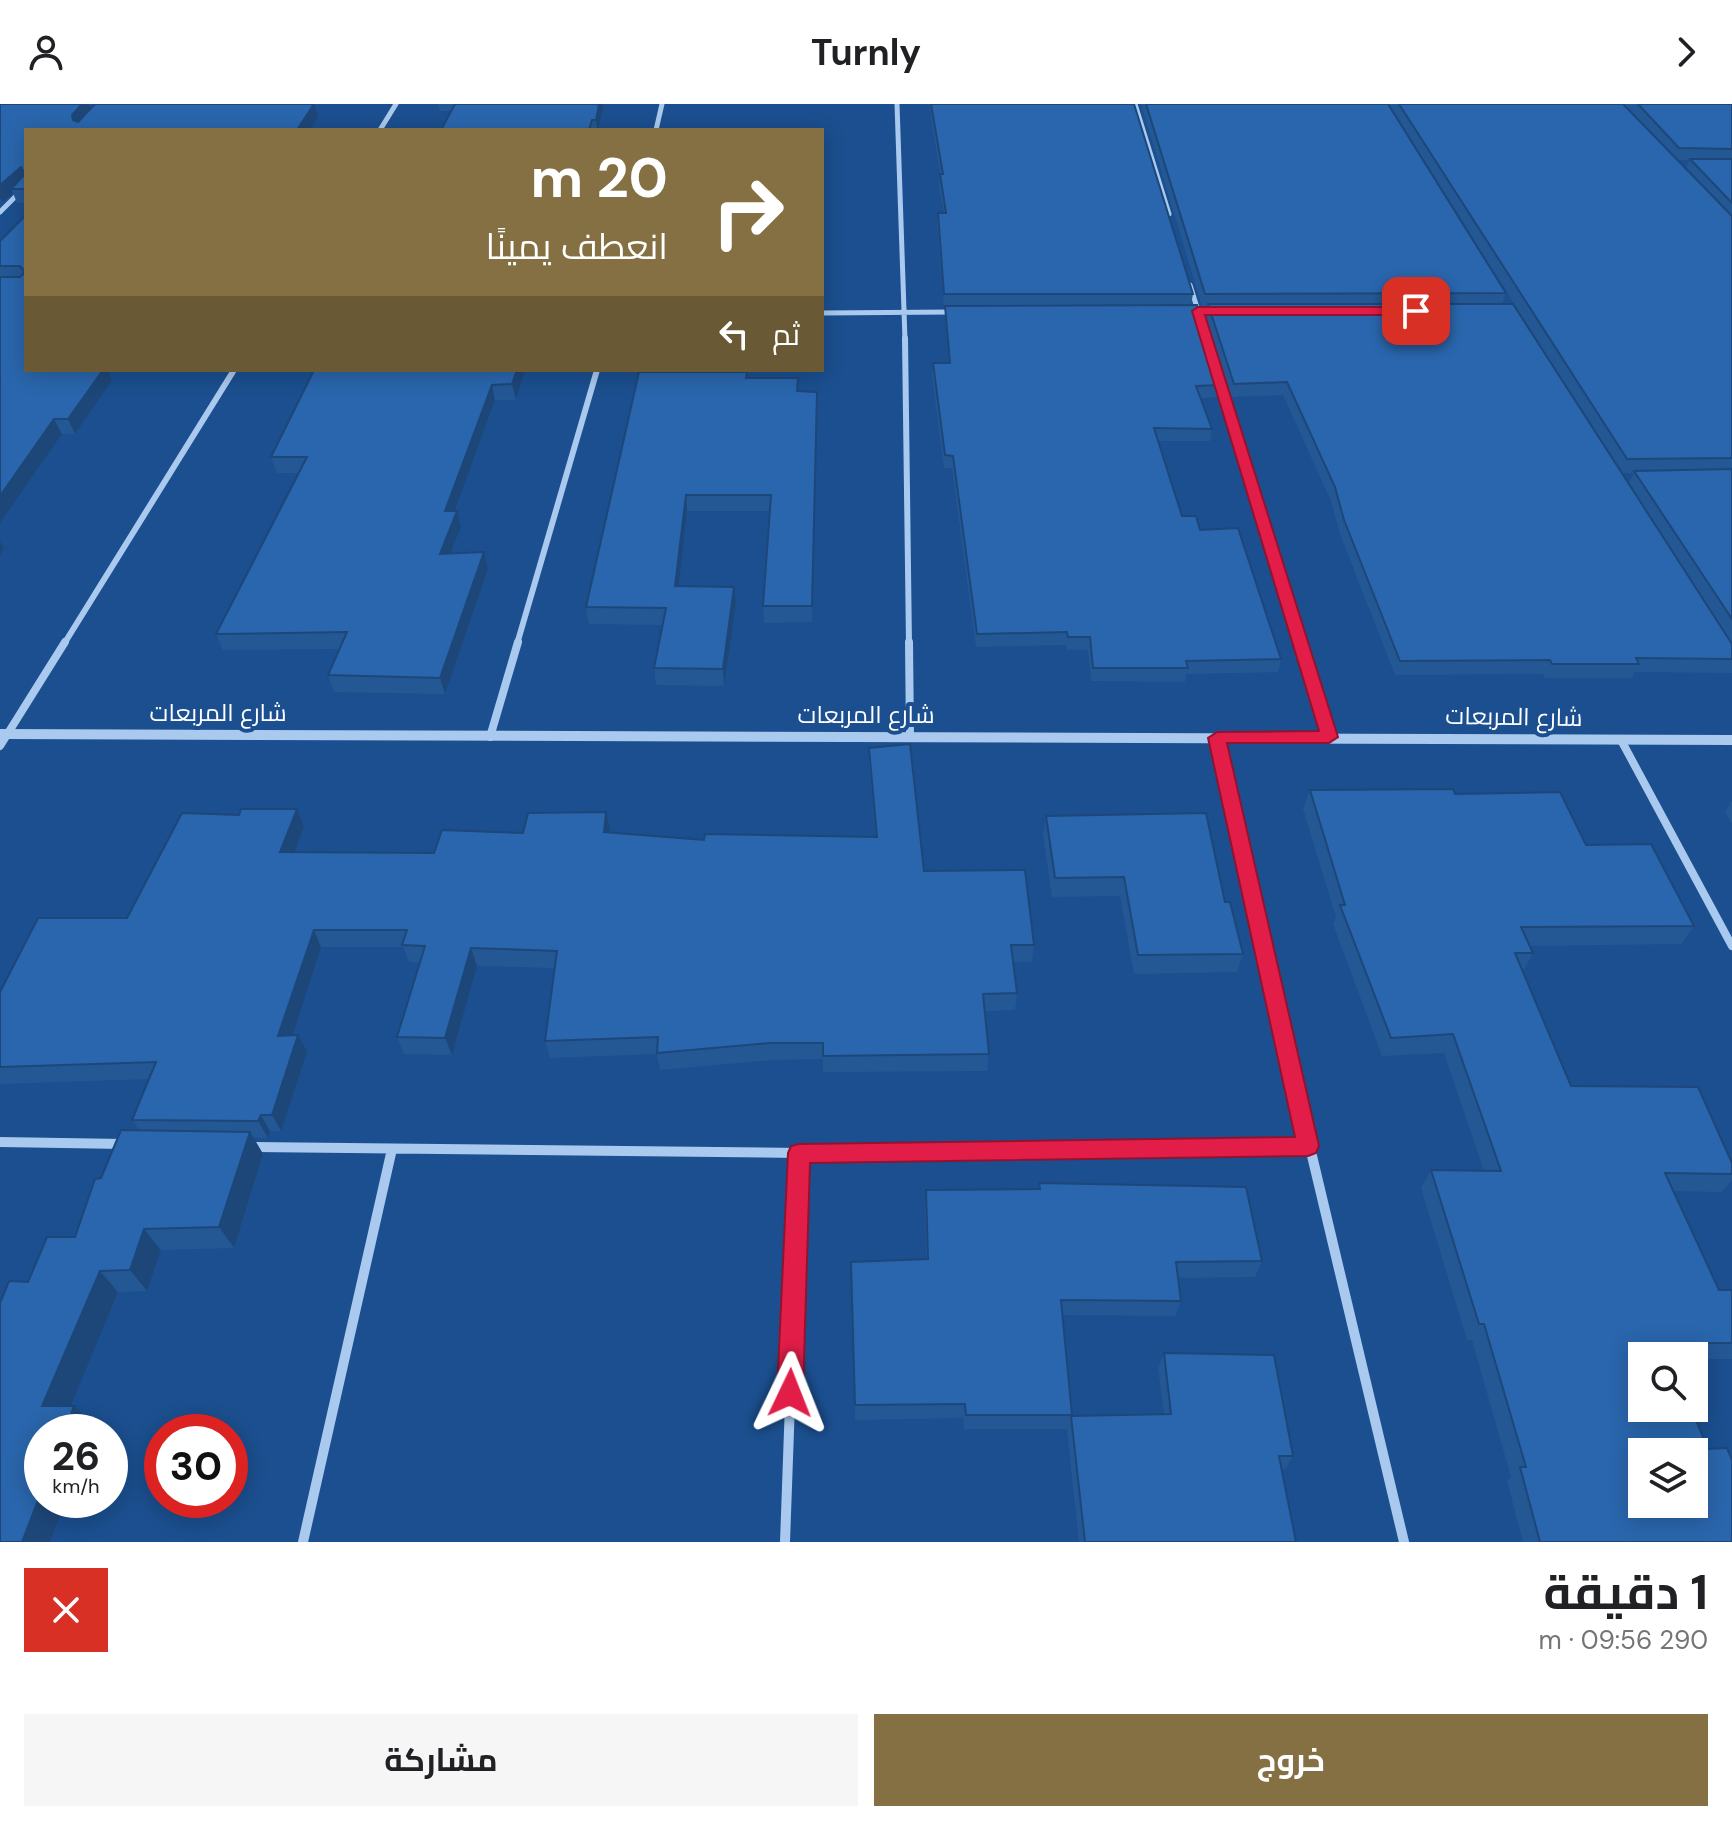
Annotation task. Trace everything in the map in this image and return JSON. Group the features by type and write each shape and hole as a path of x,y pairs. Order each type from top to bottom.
{"street":[{"path":"381,128 396,104"},
{"path":"656,128 662,104"},
{"path":"897,104 905,312 910,737"},
{"path":"1135,104 1171,222"},
{"path":"2,208 24,188"},
{"path":"1189,281 1203,326"},
{"path":"1183,311 1214,311"},
{"path":"824,313 967,312"},
{"path":"2,738 233,372"},
{"path":"490,737 596,372"},
{"path":"1217,372 1329,737"},
{"name":"شارع المربعات","path":"2,738 1329,737 1732,740"},
{"path":"1217,738 1308,1146 1404,1542"},
{"path":"1621,740 1732,946"},
{"path":"0,1142 138,1145"},
{"path":"229,1147 799,1153 1308,1146"},
{"path":"303,1542 392,1149"},
{"path":"785,1542 799,1153"}],"building":[{"path":"0,104 82,104 72,115 73,120 78,122 95,104 314,104 298,128 24,128 24,172 21,167 0,185"},
{"path":"455,104 599,104 596,120 592,120 590,128 442,128"},
{"path":"931,104 1134,104 1193,294 944,294 938,213 946,213"},
{"path":"1146,104 1388,104 1506,293 1205,294"},
{"path":"1399,104 1623,104 1732,216 1732,458 1627,459"},
{"path":"1638,104 1732,104 1732,149 1679,148"},
{"path":"1690,159 1732,159 1732,203"},
{"path":"24,175 24,189 11,189"},
{"path":"24,217 24,271 20,266 0,266 0,241"},
{"path":"24,273 24,372 102,372 68,419 54,419 0,496 0,277 20,277"},
{"path":"1208,304 1513,304 1732,644 1732,659 1636,658 1639,664 1552,664 1550,660 1400,661 1344,520 1335,487 1287,382 1234,384"},
{"path":"1197,305 1221,385 1196,386 1212,429 1154,428 1182,516 1196,516 1200,530 1238,528 1281,659 1186,661 1188,668 1093,668 1090,637 1068,637 1067,632 977,634 953,456 945,455 933,363 950,363 945,306"},
{"path":"313,372 516,372 512,384 492,385 445,511 457,511 440,554 484,552 440,678 328,675 347,632 216,634 307,457 271,457"},
{"path":"639,372 747,372 746,378 798,378 797,391 817,392 812,606 763,606 771,495 686,495 675,586 734,587 723,669 654,668 666,608 586,607"},
{"path":"1732,469 1732,619 1634,471"},
{"path":"910,744 924,871 1025,870 1034,945 1011,945 1017,993 983,994 989,1054 823,1056 823,1043 770,1043 657,1053 658,1037 545,1041 557,951 471,948 445,1038 397,1037 425,946 402,945 407,930 314,930 278,1036 298,1035 272,1115 261,1115 258,1121 132,1120 156,1062 0,1067 0,992 38,918 127,918 182,813 239,815 241,809 297,809 280,852 434,853 442,830 523,833 528,813 606,812 604,832 704,840 705,834 877,837 869,748"},
{"path":"1453,789 1455,794 1560,792 1586,845 1651,844 1694,926 1521,927 1533,953 1515,953 1571,1086 1698,1087 1732,1163 1732,1174 1665,1173 1719,1290 1732,1290 1732,1343 1628,1342 1628,1422 1697,1422 1703,1438 1628,1438 1628,1518 1708,1518 1708,1449 1727,1448 1732,1460 1732,1542 1540,1542 1520,1467 1526,1467 1484,1324 1479,1324 1431,1170 1501,1171 1453,1034 1391,1038 1340,905 1345,905 1310,790"},
{"path":"1206,813 1225,902 1230,902 1243,954 1138,955 1124,877 1055,878 1046,816"},
{"path":"121,1130 250,1132 219,1227 144,1229 130,1270 100,1271 42,1406 74,1406 71,1414 24,1414 24,1518 31,1518 22,1542 0,1542 0,1303 9,1281 28,1282 47,1237 75,1237 95,1179 101,1178"},
{"path":"1039,1183 1246,1187 1262,1261 1176,1262 1181,1301 1061,1300 1072,1415 966,1415 965,1404 855,1405 851,1262 928,1259 926,1190 1040,1189"},
{"path":"1164,1353 1274,1355 1293,1456 1279,1456 1296,1542 1085,1542 1071,1416 1171,1414"}],"route":[{"path":"790,1393 799,1153 1308,1146 1217,738 1329,737 1198,311 1416,311"}]}
